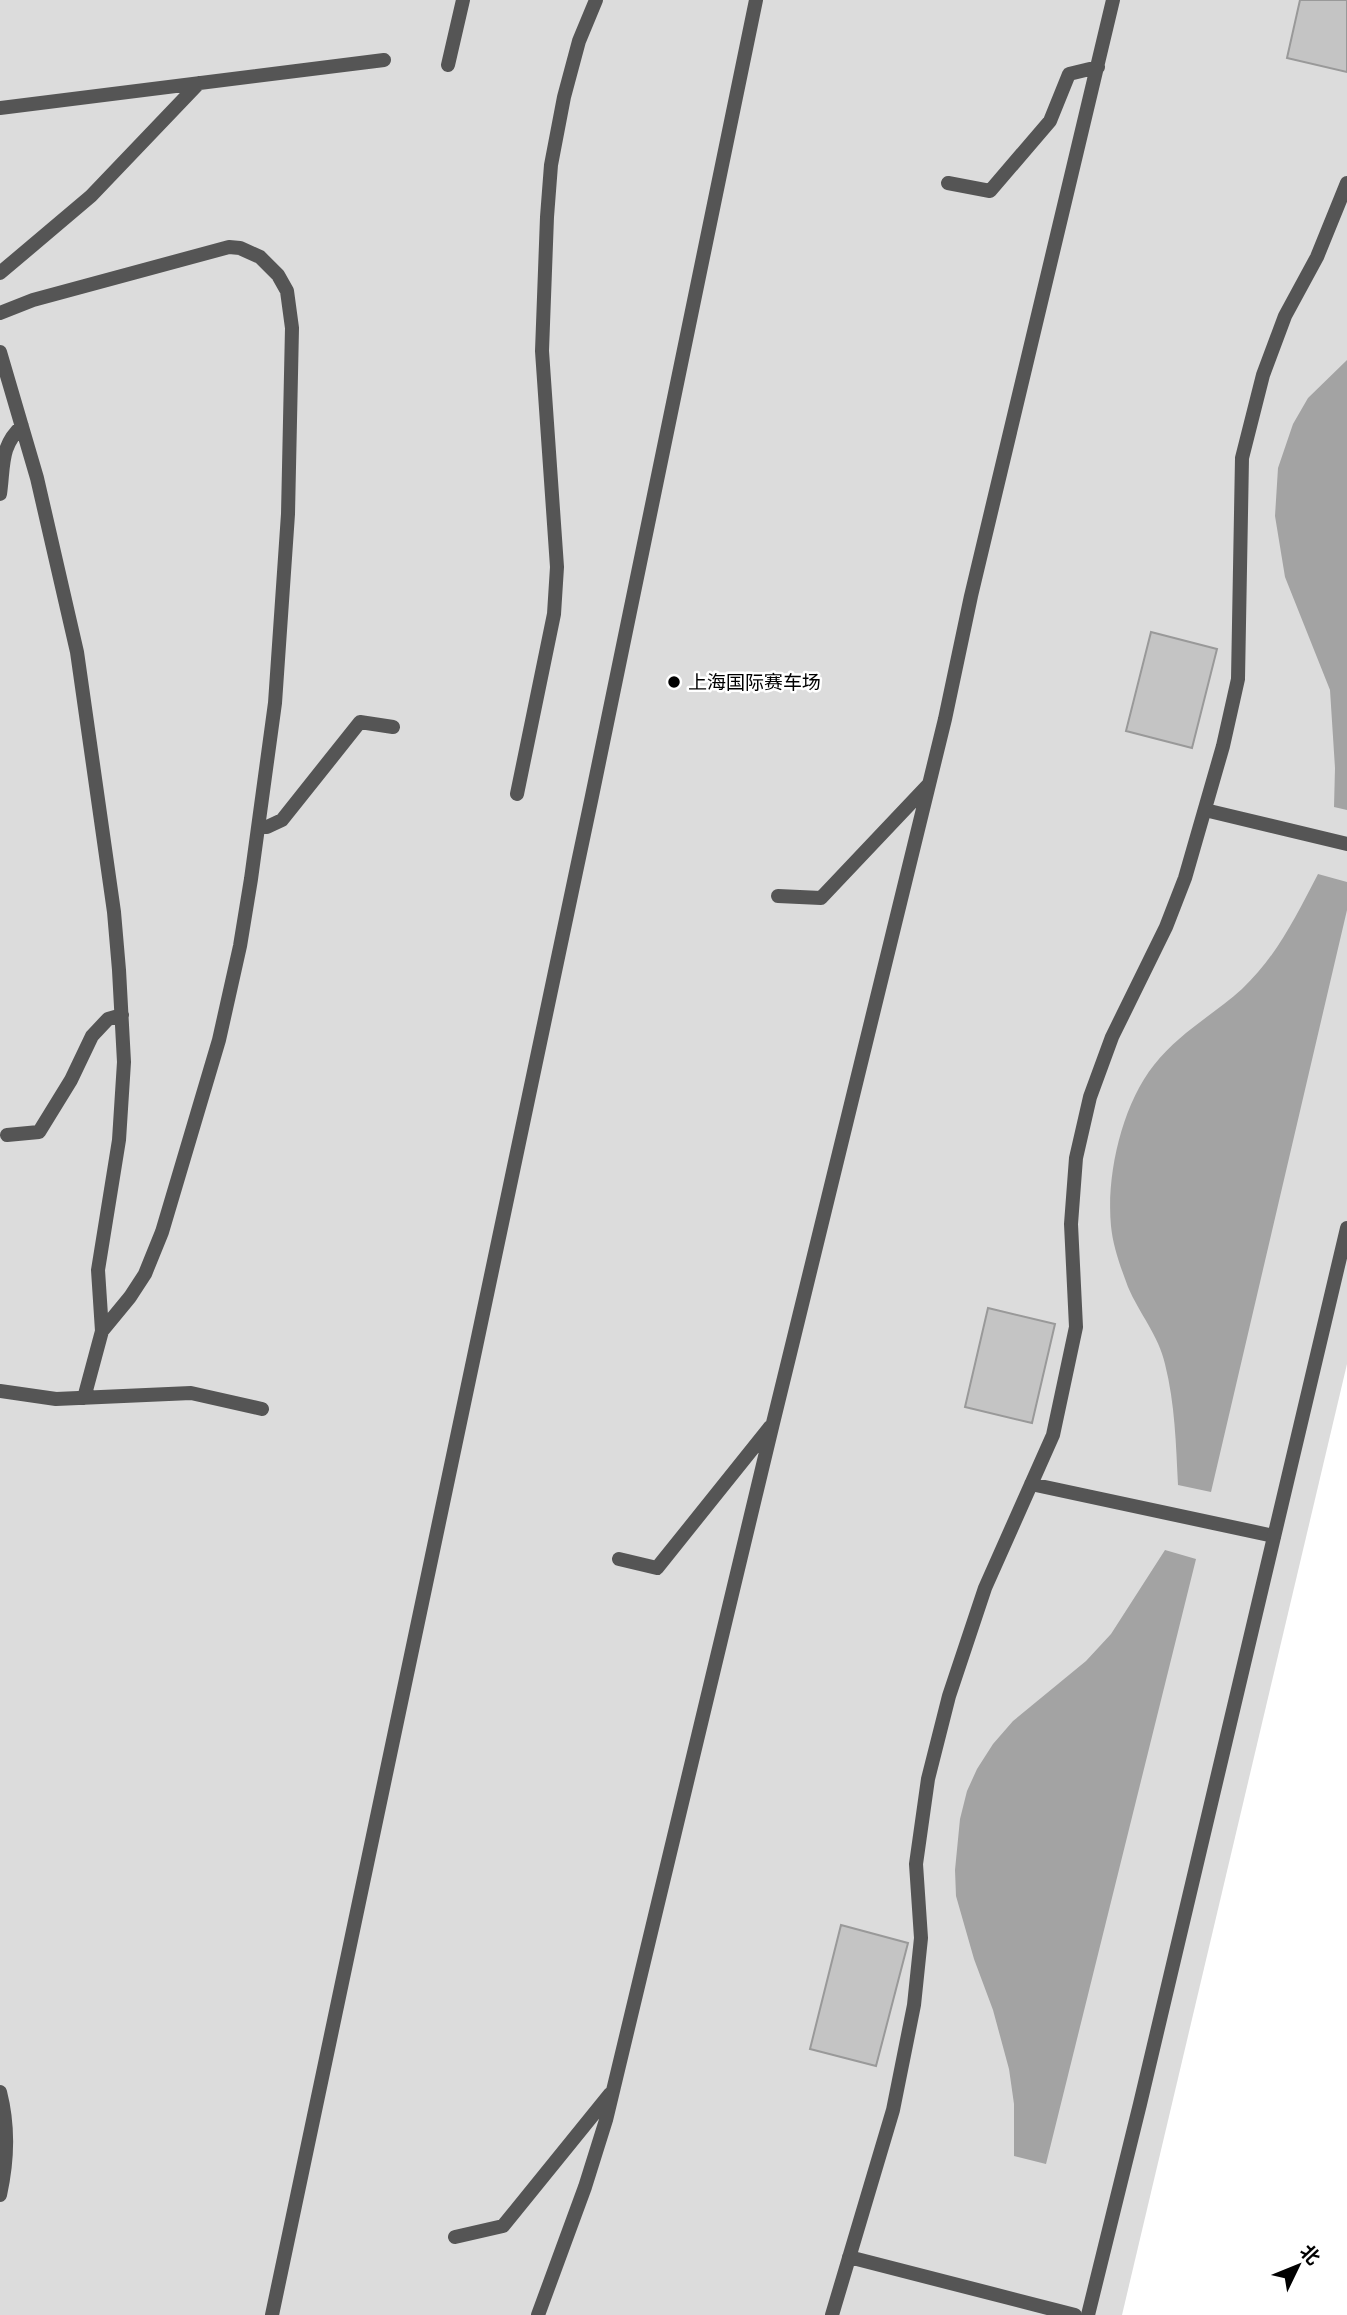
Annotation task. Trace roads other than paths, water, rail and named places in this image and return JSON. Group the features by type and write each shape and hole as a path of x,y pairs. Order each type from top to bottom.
{"street":[{"path":"448,65 463,0"},
{"path":"517,794 554,614 557,567 542,351 551,164 576,52 596,0"},
{"path":"272,2315 589,810 756,0"},
{"path":"538,2315 585,2188 613,2091 946,719 974,582 1113,0"},
{"path":"0,108 384,60"},
{"path":"948,183 990,191 1050,121 1069,75 1098,67"},
{"path":"0,273 91,196 199,83"},
{"path":"832,2315 893,2110 914,2005 921,1938 916,1864 928,1779 949,1696 985,1588 1053,1434 1076,1327 1071,1224 1076,1158 1090,1097 1112,1037 1181,891 1223,746 1238,680 1242,458 1263,375 1272,351 1286,316 1317,257 1347,183"},
{"path":"0,313 33,300 229,247 240,248 260,257 278,275 284,285 289,305 293,367 288,514 275,703 251,879 234,973 219,1040 176,1189 145,1274 102,1331"},
{"path":"0,352 40,490 77,652 106,843 120,971 124,1062 119,1140 98,1270 102,1331 84,1398"},
{"path":"0,494 5,448 10,436 22,426"},
{"path":"258,827 267,827 282,820 360,722 393,727"},
{"path":"778,896 821,898 929,783"},
{"path":"1205,810 1347,844"},
{"path":"7,1135 39,1132 71,1080 92,1036 108,1019 122,1015"},
{"path":"1088,2315 1347,1228"},
{"path":"0,1391 39,1398 191,1393 262,1409"},
{"path":"619,1559 657,1568 773,1423"},
{"path":"1031,1484 1275,1536"},
{"path":"455,2237 503,2226 613,2091"},
{"path":"0,2092 8,2146 0,2195"},
{"path":"849,2257 1075,2315"}],"place":[{"name":"上海国际赛车场","path":"674,682"}]}
